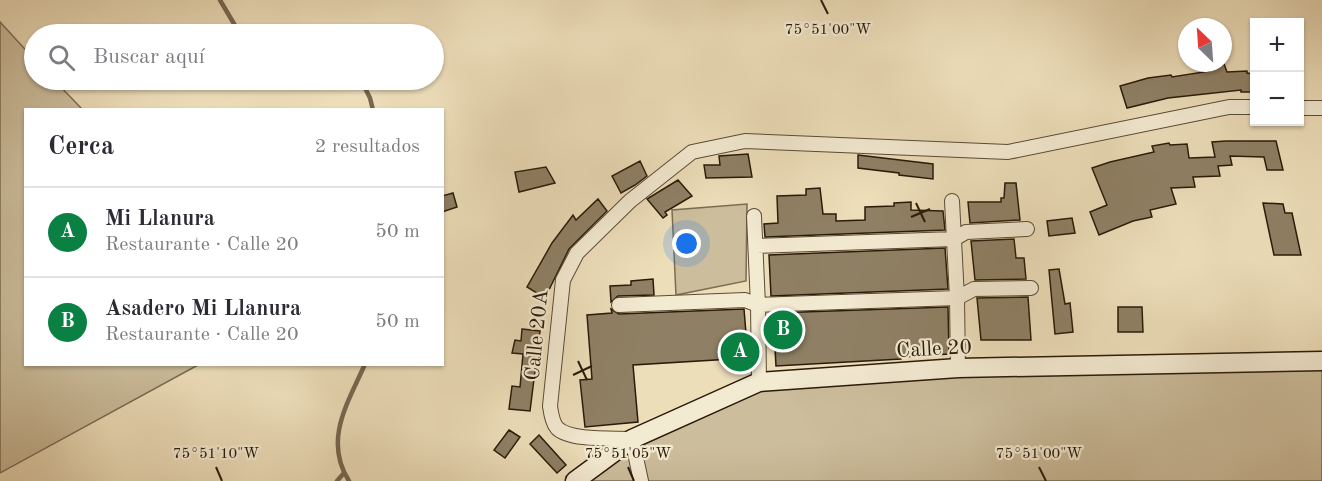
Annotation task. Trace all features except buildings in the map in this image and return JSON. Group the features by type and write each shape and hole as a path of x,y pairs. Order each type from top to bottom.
{"main road":[{"name":"Calle 20","path":"575,481 632,439 759,382 958,368 1322,361"}],"street":[{"name":"Calle 20A","path":"632,439 567,435 556,427 551,417 550,406 563,280 578,253 590,240 630,201 692,152 745,141 1008,152 1229,107 1250,107"},
{"path":"1304,108 1322,108"},
{"path":"952,201 958,368"},
{"path":"754,216 759,382"},
{"path":"756,246 954,238 966,232 1027,229"},
{"path":"618,305 745,300 758,305 957,298 974,290 1032,288"},
{"path":"632,439 641,481"}],"shaded area":[{"path":"0,22 24,48 24,90 64,90 81,108 24,108 24,366 196,366 0,473"},
{"path":"747,204 746,281 676,295 672,210"},
{"path":"1322,358 1322,481 586,481 623,454 790,378"}],"waterway":[{"path":"220,0 234,24"},
{"path":"366,90 372,108"},
{"path":"349,481 338,451 338,436 346,407 364,366"},
{"path":"337,481 344,473"}],"place":[{"name":"Asadero Mi Llanura","path":"783,330"},
{"name":"Mi Llanura","path":"740,352"}]}
